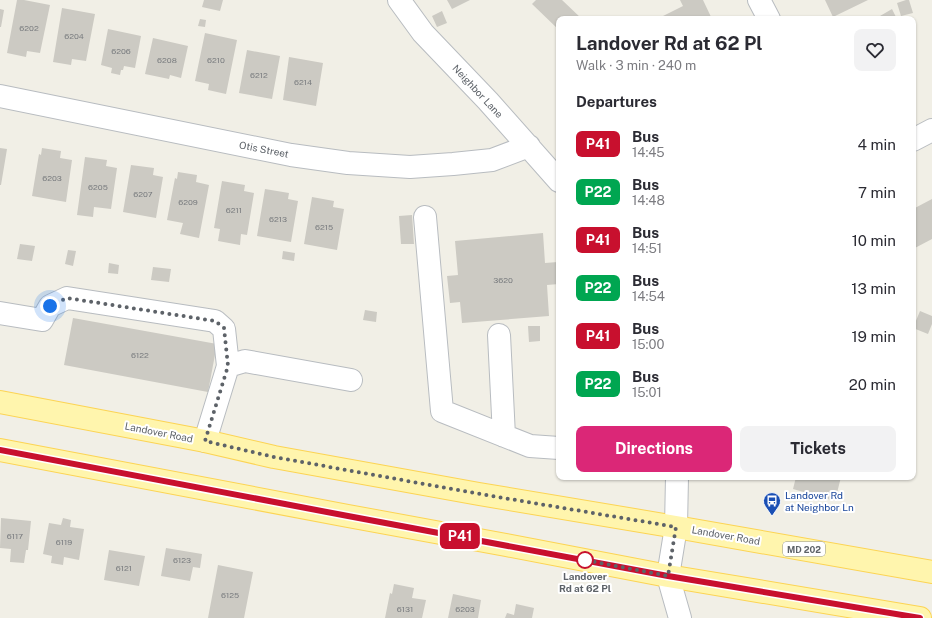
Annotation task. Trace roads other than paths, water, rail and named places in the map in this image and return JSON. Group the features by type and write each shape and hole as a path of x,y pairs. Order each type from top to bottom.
{"main road":[{"name":"Landover Road","path":"0,402 205,441 281,459 932,572"},
{"path":"0,450 668,576 920,618"}],"street":[{"name":"Neighbor Lane","path":"398,0 423,32 488,101 556,178"},
{"path":"758,0 767,16"},
{"name":"Otis Street","path":"0,96 292,155 348,163 410,167 453,164 492,160 529,146"},
{"path":"916,138 932,130"},
{"path":"425,218 442,411 530,446 556,448"},
{"path":"0,314 42,320 50,306 67,298 215,321 224,328 228,366 205,441"},
{"path":"499,335 504,436"},
{"path":"228,366 245,361 352,380"},
{"path":"677,480 676,527 668,576 680,618"}],"place":[{"name":"Landover Rd at Neighbor Ln","path":"772,516"},
{"name":"Landover Rd at 62 Pl","path":"585,560"}]}
